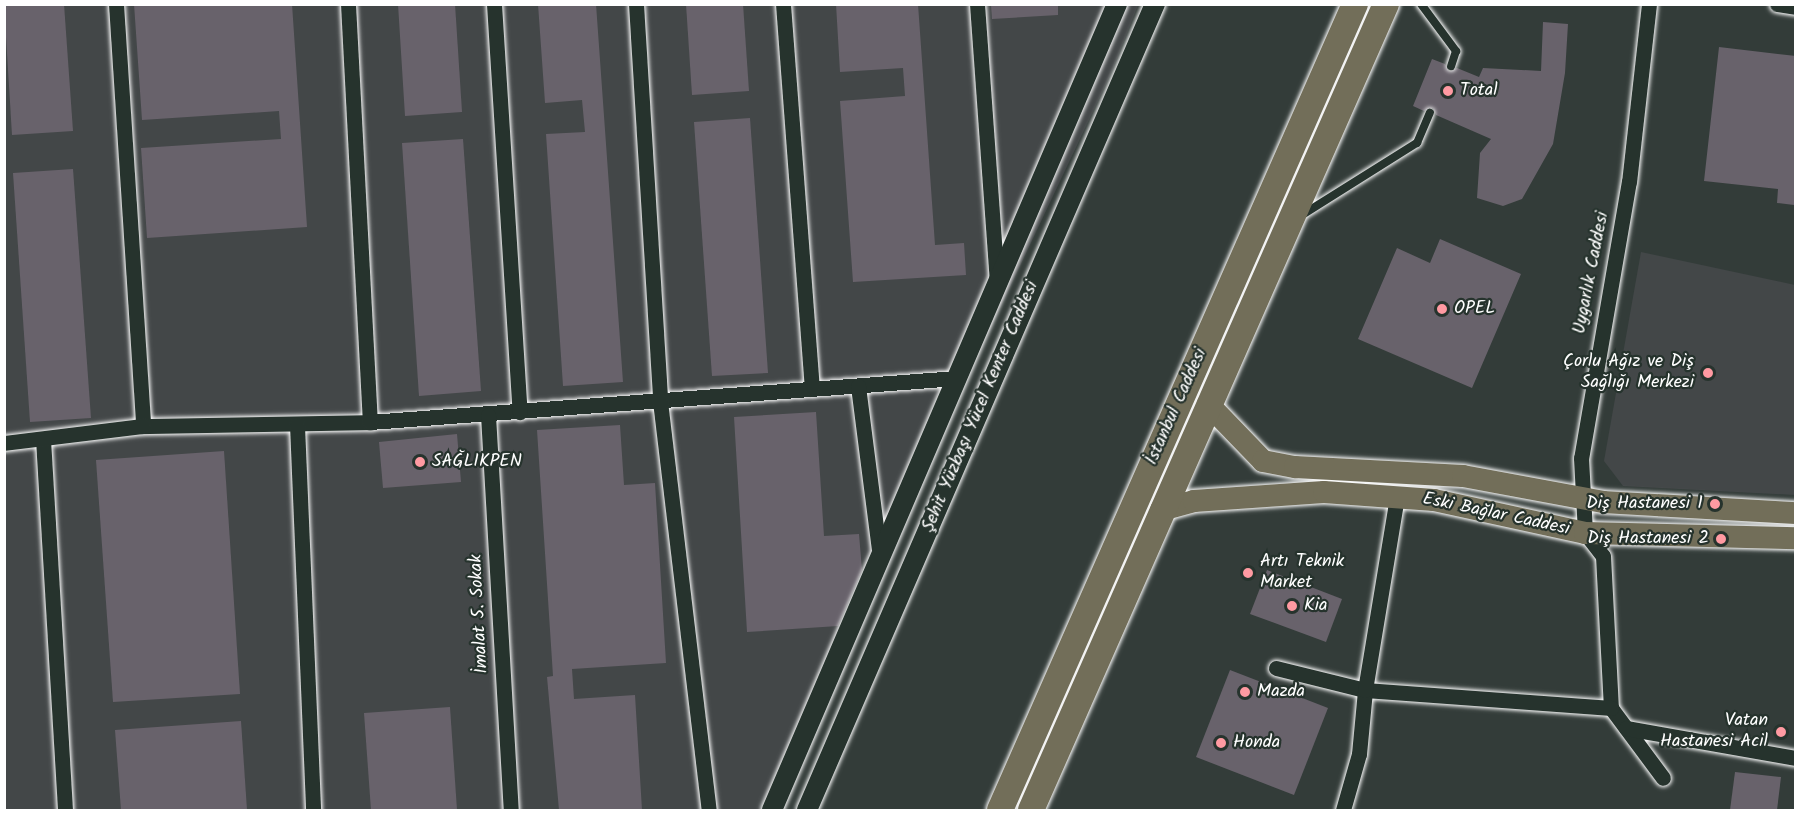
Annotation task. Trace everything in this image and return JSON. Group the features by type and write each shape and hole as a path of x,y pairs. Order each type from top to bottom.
{"highway":[{"name":"İstanbul Caddesi","path":"1000,810 1355,4"},
{"name":"İstanbul Caddesi","path":"1031,810 1161,510 1386,4"},
{"path":"1326,142 1395,4"}],"main road":[{"name":"Eski Bağlar Caddesi","path":"1208,404 1263,461 1295,467 1463,476 1602,502 1796,513"},
{"name":"Eski Bağlar Caddesi","path":"1161,510 1194,501 1324,492 1434,500 1585,533 1796,538"}],"street":[{"path":"116,4 143,426"},
{"path":"348,4 370,422"},
{"path":"494,4 520,412"},
{"path":"636,4 660,402 709,810"},
{"path":"783,4 812,390"},
{"path":"977,4 997,285"},
{"name":"Şehit Yüzbaşı Yücel Kenter Caddesi","path":"807,810 1155,4"},
{"name":"Uygarlık Caddesi","path":"1585,533 1581,458 1629,181 1649,4"},
{"path":"1777,4 1796,7"},
{"name":"Şehit Yüzbaşı Yücel Kenter Caddesi","path":"772,810 1115,6"},
{"path":"4,443 143,426 370,422 488,415 957,378"},
{"path":"858,386 880,558"},
{"name":"İmalat 5. Sokak","path":"488,415 512,810"},
{"path":"297,425 313,810"},
{"path":"43,439 64,810"},
{"path":"1343,810 1359,754 1365,690 1397,496"},
{"path":"1585,533 1603,556 1611,708 1663,778"},
{"path":"1276,668 1365,690 1611,708"},
{"path":"1626,728 1796,758"}],"lane":[{"path":"1421,4 1456,51 1450,66"},
{"path":"1288,224 1417,143 1430,113"}],"shaded area":[{"path":"5,5 1138,5 1112,71 763,810 5,810"},
{"name":"Çorlu Ağız ve Diş Sağlığı Merkezi","path":"1641,252 1795,285 1795,495 1623,486 1604,461"}],"building":[{"path":"4,4 64,4 73,131 12,135"},
{"path":"134,4 292,4 307,227 147,238 141,148 281,139 279,111 142,120"},
{"path":"398,4 455,4 462,112 405,116"},
{"path":"538,4 596,4 623,382 563,386 546,134 585,132 582,100 545,103"},
{"path":"686,4 743,4 749,91 692,95"},
{"path":"836,4 918,4 935,245 964,243 966,275 853,282 840,101 905,96 903,68 840,72"},
{"path":"991,4 1058,4 1058,15 992,19"},
{"path":"1543,22 1568,24 1565,73 1553,144 1522,199 1503,206 1477,198 1480,153 1491,139 1436,115 1433,108 1424,111 1413,106 1432,59 1445,64 1449,71 1457,68 1479,77 1483,68 1541,71"},
{"path":"1719,47 1796,56 1794,205 1777,203 1778,189 1704,181"},
{"path":"750,118 768,373 712,376 694,122"},
{"path":"463,139 481,391 419,396 402,143"},
{"path":"73,169 91,418 30,422 13,173"},
{"path":"1440,239 1521,274 1472,388 1358,339 1397,248 1430,263"},
{"path":"816,412 824,536 859,534 862,570 838,626 747,632 734,417"},
{"path":"620,425 624,485 655,483 666,663 572,669 574,699 635,695 642,810 559,810 547,677 553,676 537,430"},
{"name":"SAĞLIKPEN","path":"457,434 461,482 383,488 379,442"},
{"path":"224,451 240,694 113,702 96,460"},
{"path":"1267,570 1342,599 1326,642 1250,614"},
{"path":"1230,670 1328,708 1294,795 1196,757"},
{"path":"450,707 457,810 371,810 364,713"},
{"path":"241,721 247,810 121,810 115,730"},
{"path":"1735,772 1781,777 1777,810 1730,810"}],"place":[{"name":"Total","path":"1448,91"},
{"name":"OPEL","path":"1442,309"},
{"name":"Çorlu Ağız ve Diş Sağlığı Merkezi","path":"1708,373"},
{"name":"SAĞLIKPEN","path":"420,462"},
{"name":"Diş Hastanesi 1","path":"1715,504"},
{"name":"Diş Hastanesi 2","path":"1721,539"},
{"name":"Artı Teknik Market","path":"1248,573"},
{"name":"Kia","path":"1292,606"},
{"name":"Mazda","path":"1245,692"},
{"name":"Vatan Hastanesi Acil","path":"1781,732"},
{"name":"Honda","path":"1221,743"}]}
